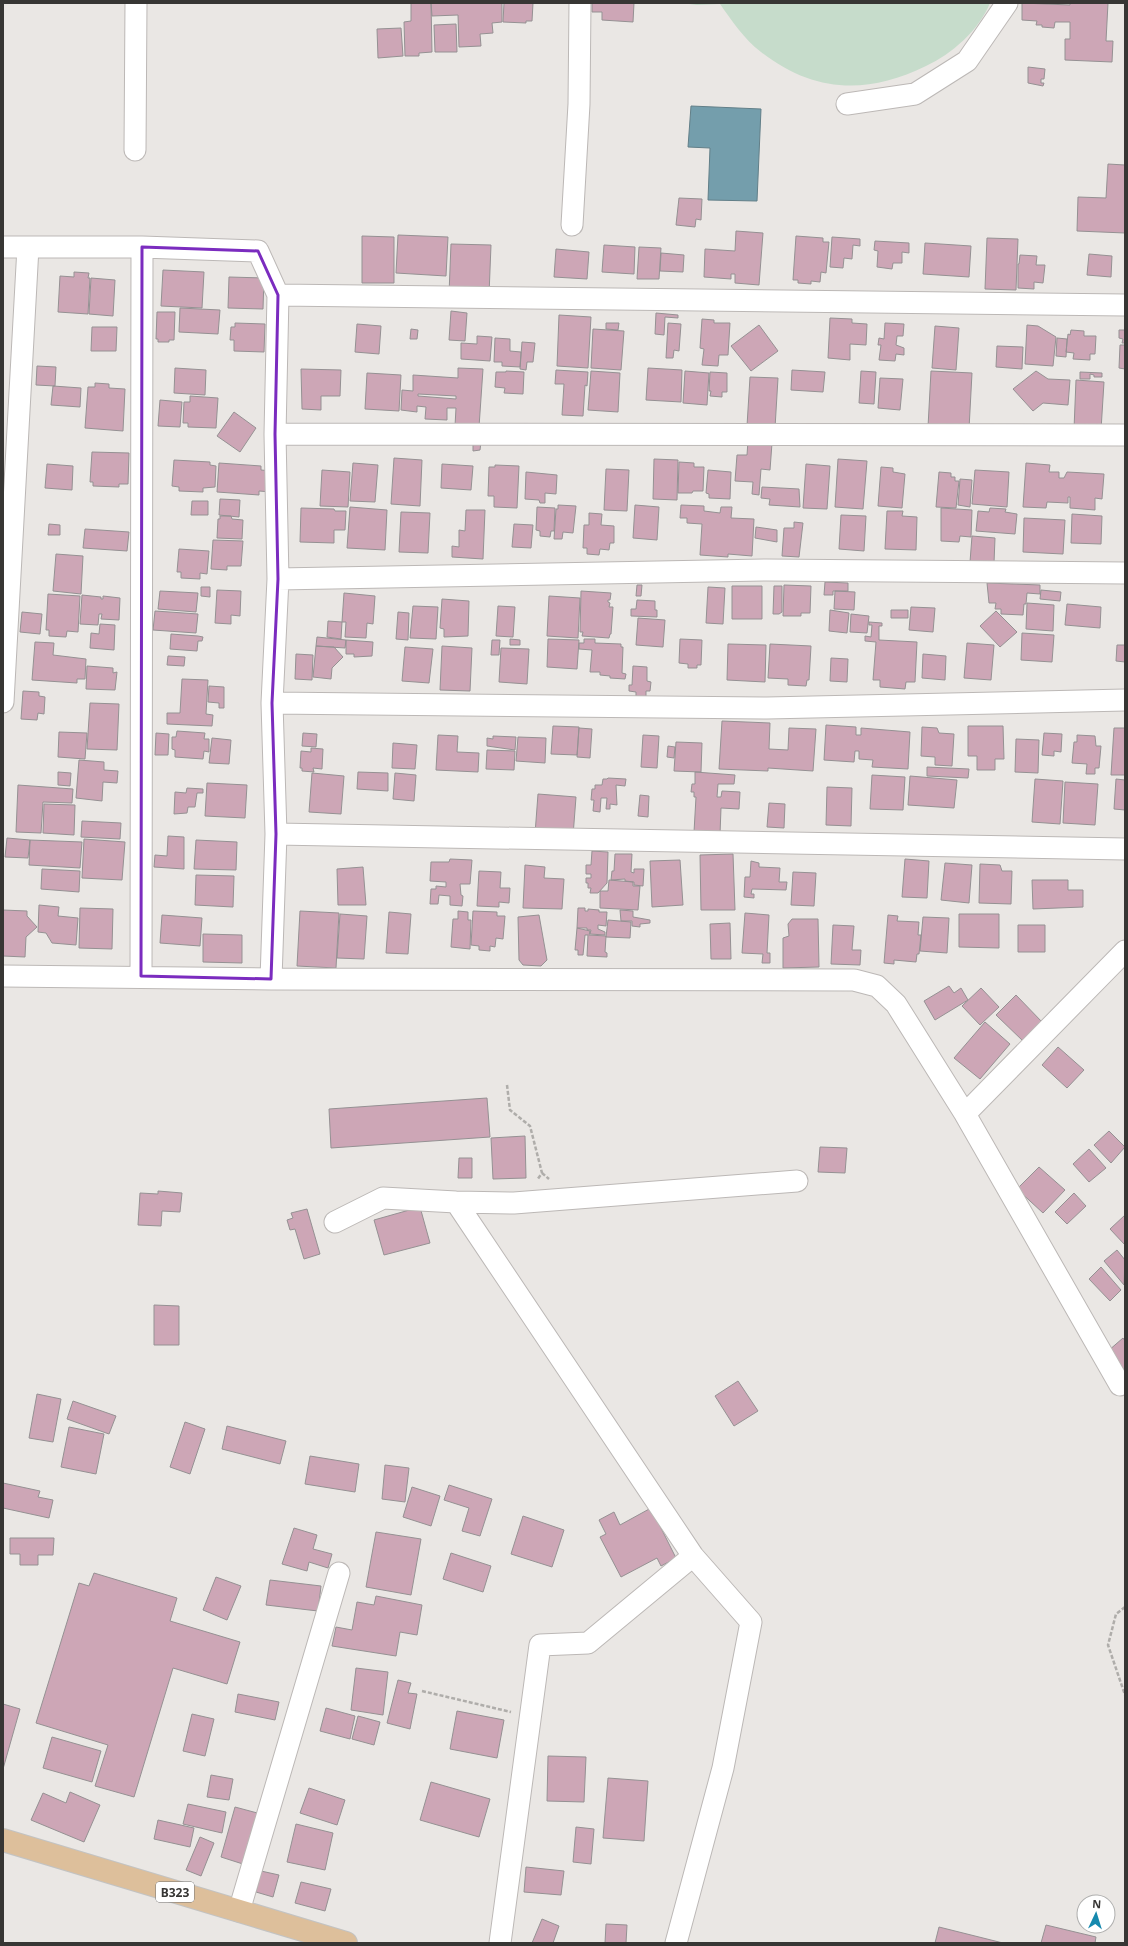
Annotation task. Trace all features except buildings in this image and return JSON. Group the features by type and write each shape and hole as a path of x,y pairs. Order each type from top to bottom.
{"main road":[{"name":"B323","path":"3,1840 346,1943"}],"street":[{"path":"135,150 136,3"},
{"path":"572,225 579,104 580,3"},
{"path":"847,104 915,94 967,61 1007,3"},
{"path":"3,247 142,247 258,251 278,295 275,434 278,579 272,703 276,834 271,979"},
{"path":"3,702 28,247"},
{"path":"141,976 142,247"},
{"path":"278,295 1125,305"},
{"path":"275,434 1125,436"},
{"path":"278,579 766,570 1125,573"},
{"path":"272,703 767,708 1125,700"},
{"path":"276,834 1125,849"},
{"path":"965,1114 1125,951"},
{"path":"3,976 141,976 271,979 854,980 877,986 896,1004 965,1114 1120,1385"},
{"path":"335,1222 383,1198 456,1202 514,1202 796,1181"},
{"path":"456,1202 693,1556 751,1622 723,1768 676,1943"},
{"path":"500,1943 540,1645 588,1643 693,1556"},
{"path":"238,1911 339,1573"}],"path":[{"path":"507,1085 510,1110 530,1126 542,1173 527,1196 514,1202"},
{"path":"1125,1607 1116,1614 1108,1645 1125,1694"},
{"path":"422,1691 530,1716"}],"highlighted area":[{"path":"142,247 258,251 278,295 275,434 278,579 272,703 276,834 271,979 141,976"}],"green space":[{"path":"681,3 990,3 979,23 972,32 955,48 936,61 904,75 883,82 862,85 841,85 821,82 801,76 781,66 761,52 749,41 720,4 697,5"}],"water":[{"path":"691,106 761,109 757,201 708,200 710,148 688,147"}]}
